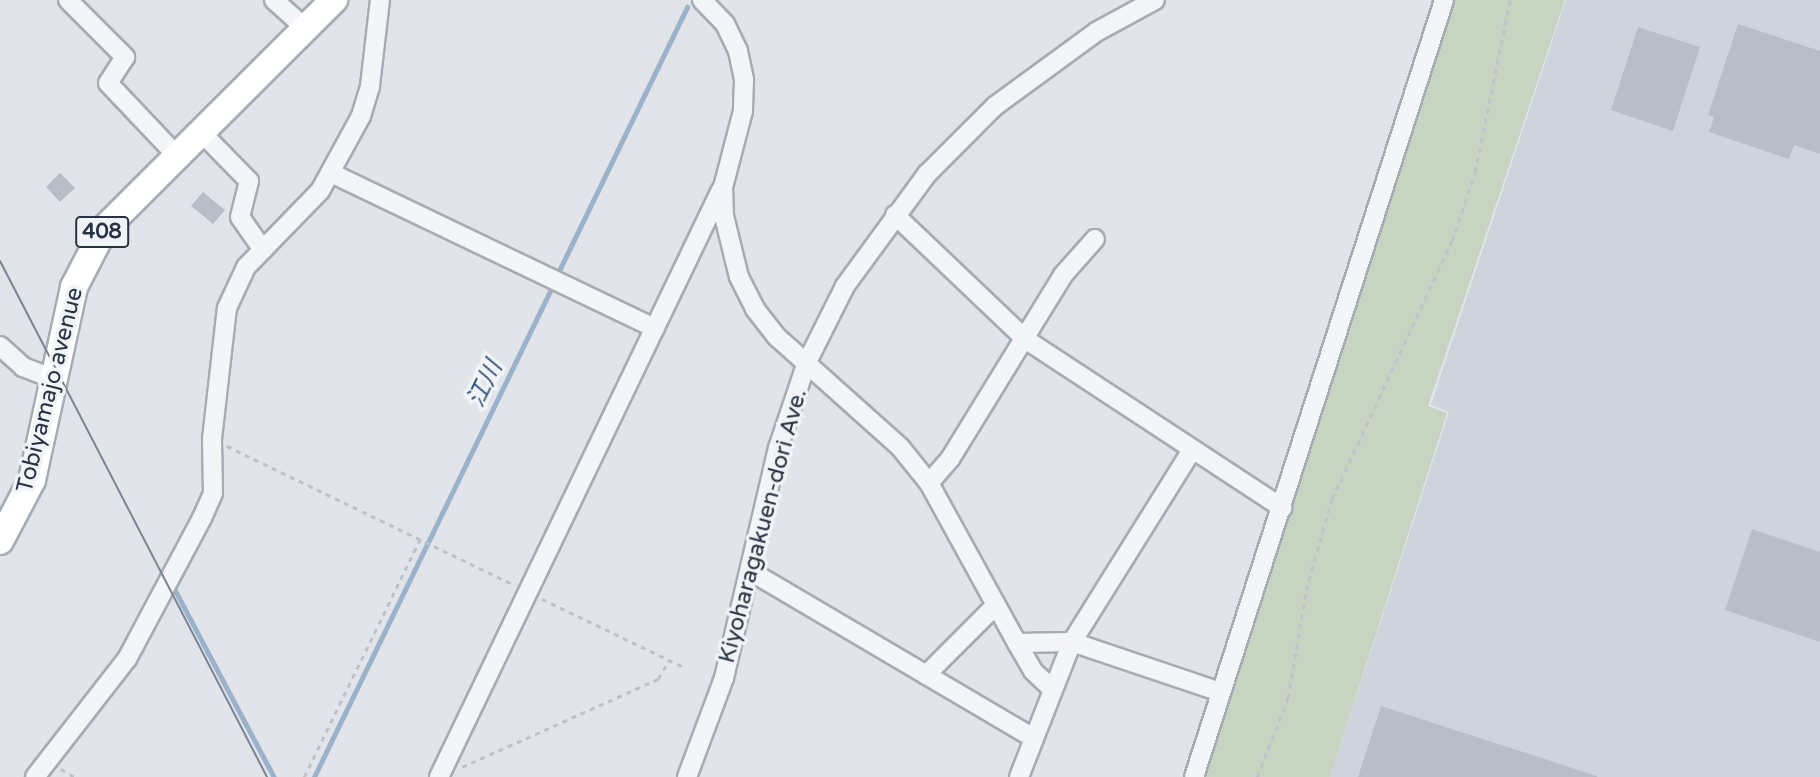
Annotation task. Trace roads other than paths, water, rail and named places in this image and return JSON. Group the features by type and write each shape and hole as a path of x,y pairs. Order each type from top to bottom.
{"highway":[{"name":"Tobiyamajo avenue","path":"0,541 32,480 51,378 74,287 93,247 117,214 334,0"}],"street":[{"path":"68,0 125,57 108,83 176,155"},
{"path":"274,0 304,27"},
{"path":"35,777 127,659 202,518 213,493 212,439 227,308 234,286 331,173 361,116 370,86 380,0"},
{"path":"445,774 528,592 723,187 743,111 744,80 738,51 726,24 702,0"},
{"name":"Kiyoharagakuen-dori Ave.","path":"687,777 724,678 778,449 807,362 845,286 927,174 995,106 1096,32 1155,0"},
{"path":"1194,777 1444,0"},
{"path":"200,131 249,181 240,217 263,250"},
{"path":"331,173 655,328"},
{"path":"723,187 729,248 739,277 777,337 900,447 929,483 994,607 1033,671 1051,688"},
{"path":"895,215 1025,340 1282,508"},
{"path":"929,483 950,459 1063,275 1095,239"},
{"path":"0,346 23,367 51,378"},
{"path":"1019,777 1051,688 1072,642 1192,450"},
{"path":"750,571 1033,738"},
{"path":"926,675 994,607"},
{"path":"1017,643 1072,642 1221,692"}],"waterway":[{"name":"江川","path":"556,277 687,7"},
{"name":"江川","path":"314,777 553,285"},
{"path":"173,586 274,777"}],"tram line":[{"path":"0,261 267,777"}]}
